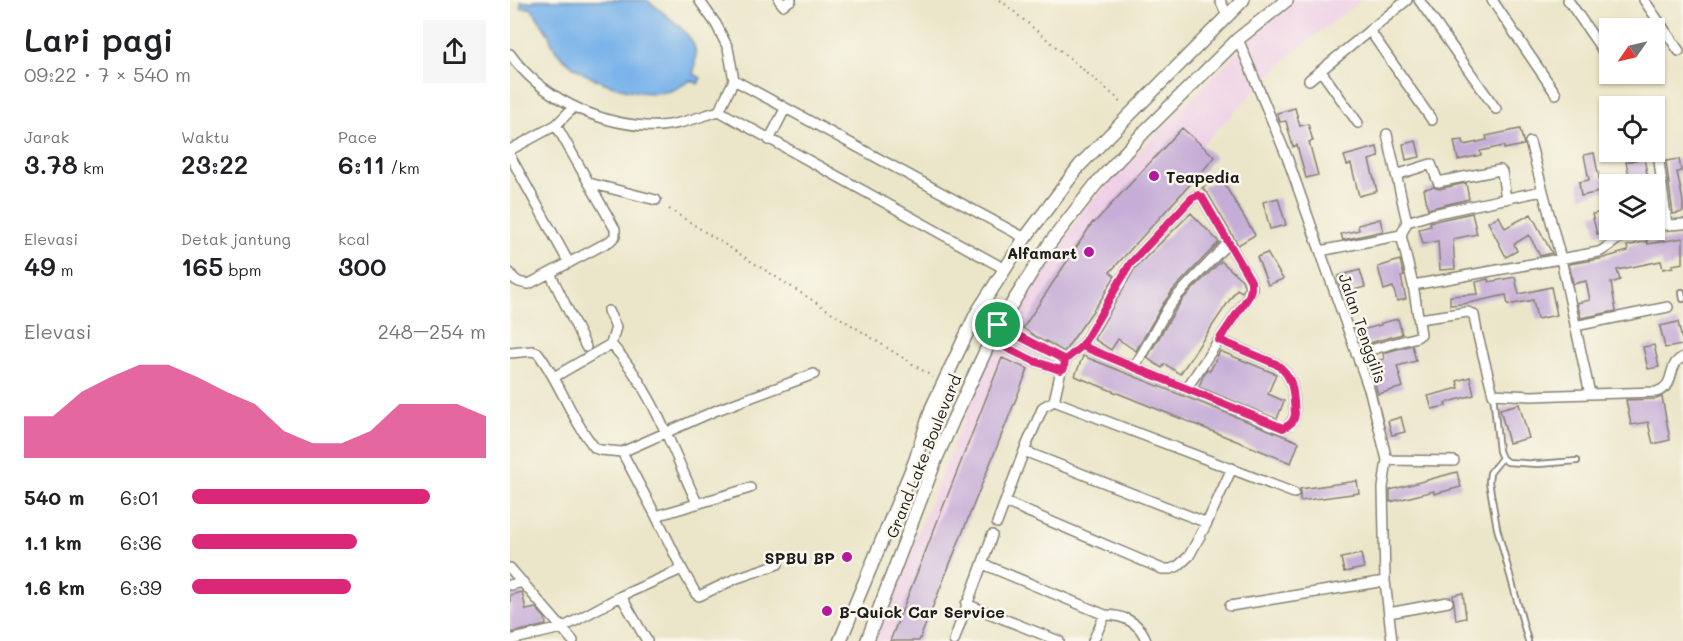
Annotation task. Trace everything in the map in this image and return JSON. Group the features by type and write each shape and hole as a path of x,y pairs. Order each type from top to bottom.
{"street":[{"path":"699,0 716,24 728,48 734,80 719,111"},
{"path":"779,0 783,5 791,0"},
{"path":"1220,0 1227,15"},
{"name":"Grand Lake Boulevard","path":"840,641 915,461 932,407 976,314 1024,238 1080,165 1243,0"},
{"name":"Grand Lake Boulevard","path":"867,641 936,459 990,340 1050,243 1096,184 1145,131 1238,39 1287,0"},
{"path":"1309,80 1407,0"},
{"path":"1419,0 1496,109"},
{"path":"1492,0 1557,94"},
{"path":"1568,0 1599,45"},
{"path":"1644,0 1679,51"},
{"path":"1370,31 1432,120"},
{"name":"Jalan Tenggilis","path":"1238,39 1287,157 1370,392 1387,460 1383,488 1385,581 1392,641"},
{"path":"510,54 543,87 574,107 609,120 647,126 676,124 719,111 1005,269"},
{"path":"1321,71 1358,123"},
{"path":"734,80 1024,238"},
{"path":"510,150 556,125 574,107"},
{"path":"769,140 785,109"},
{"path":"1127,117 1145,131"},
{"path":"510,273 513,279 520,284 529,284 610,241 615,236 615,229 556,125"},
{"path":"1356,354 1419,336 1421,332 1401,235 1407,222 1388,134"},
{"path":"1530,142 1561,260 1590,394"},
{"path":"510,156 569,263"},
{"path":"1659,162 1667,225 1683,224"},
{"path":"1396,175 1431,165 1438,183 1500,170 1506,199"},
{"path":"589,183 656,200"},
{"path":"1407,222 1433,214 1542,191"},
{"path":"997,523 1043,407 1054,401 1065,360 1082,346 1130,264 1192,198 1198,195 1202,197 1248,275 1251,289 1249,296 1186,389"},
{"path":"1320,251 1401,235"},
{"path":"1413,285 1599,252 1616,240"},
{"path":"1134,368 1168,308 1228,243"},
{"path":"550,273 586,347"},
{"path":"1575,326 1668,307"},
{"path":"554,377 611,344 616,327 608,311"},
{"path":"1419,320 1467,312 1474,315 1493,394 1531,396 1656,392 1665,389 1670,382 1674,365 1683,357"},
{"path":"998,325 1065,360"},
{"path":"990,340 1034,361 1061,370"},
{"path":"1082,346 1283,428 1290,426 1295,414 1292,381 1283,369 1219,340"},
{"path":"611,344 645,389 697,504"},
{"path":"510,353 537,351 554,377 569,409 596,448 622,452 717,410 814,374"},
{"path":"1054,401 1294,493"},
{"path":"1024,451 1207,523"},
{"path":"622,452 696,594 699,596 738,578 778,564"},
{"path":"1387,460 1454,461"},
{"path":"1005,502 1162,569 1171,569 1184,562 1189,556 1232,468"},
{"path":"656,516 750,488"},
{"path":"954,641 992,535"},
{"path":"983,564 1105,615 1119,615 1138,626 1146,641"},
{"path":"510,568 573,641"},
{"path":"510,640 562,628 621,596 682,569"},
{"path":"1230,606 1385,581"},
{"path":"510,585 523,582"},
{"path":"621,596 647,641"},
{"path":"1389,613 1448,602"},
{"path":"966,604 1059,641"},
{"path":"1093,641 1105,615"}],"lane":[{"path":"1682,292 1683,298"},
{"path":"1493,394 1499,451 1507,462 1538,464 1577,461"},
{"path":"1502,458 1490,474 1489,482 1497,528 1528,641"}],"path":[{"path":"1000,0 1118,98 1127,117"},
{"path":"669,208 943,384"}],"shaded area":[{"path":"1293,0 1362,0 1296,50 1202,145 1114,240 1029,370 917,641 874,641 992,349 1084,209 1271,17"}],"water":[{"path":"647,0 675,22 688,36 696,52 694,74 701,78 698,84 691,80 673,90 656,93 624,89 592,77 577,69 555,49 531,8 521,8 521,2"}],"building":[{"path":"1295,108 1300,126 1308,124 1313,141 1309,142 1318,175 1306,178 1297,145 1293,147 1286,121 1280,122 1277,113"},
{"path":"1182,128 1215,157 1110,272 1115,276 1064,352 1023,328 1093,222"},
{"path":"1520,129 1524,145 1480,151 1481,155 1458,160 1454,141 1463,140 1464,145 1487,140 1486,136"},
{"path":"1416,141 1420,157 1406,160 1403,144"},
{"path":"1377,147 1379,157 1369,160 1377,191 1359,196 1351,164 1347,165 1344,156"},
{"path":"1594,153 1599,192 1581,196 1579,182 1589,180 1584,155"},
{"path":"1679,159 1681,171 1677,172 1683,212 1673,214 1666,161"},
{"path":"1626,162 1645,162 1647,174 1629,174"},
{"path":"1220,177 1255,235 1238,245 1208,194 1202,188"},
{"path":"1466,183 1469,199 1428,209 1424,189 1433,187 1439,189"},
{"path":"1278,198 1286,225 1270,229 1263,202"},
{"path":"1191,213 1219,242 1173,290 1136,351 1118,339 1111,350 1094,339 1135,268"},
{"path":"1472,213 1477,234 1453,239 1455,269 1440,270 1438,241 1423,244 1419,229 1431,226 1430,222"},
{"path":"1599,213 1599,234 1597,234 1592,214"},
{"path":"1531,214 1552,253 1540,256 1529,235 1514,244 1517,251 1506,257 1488,222 1499,216 1505,228"},
{"path":"1380,219 1383,231 1343,240 1341,234 1359,230 1358,225"},
{"path":"1683,238 1683,263 1663,269 1661,261 1617,270 1620,280 1611,283 1616,311 1581,318 1577,303 1590,300 1586,281 1573,284 1569,264 1628,251 1627,246 1647,241 1648,244"},
{"path":"1267,253 1283,279 1268,285 1257,257"},
{"path":"1400,260 1406,299 1397,301 1393,287 1384,290 1378,267"},
{"path":"1221,261 1242,280 1245,288 1242,292 1237,289 1180,374 1165,364 1162,368 1147,358 1183,299"},
{"path":"1360,270 1365,287 1342,293 1338,276"},
{"path":"1515,277 1519,294 1551,287 1557,315 1537,319 1533,300 1508,305 1506,295 1450,305 1450,296 1478,294 1476,282"},
{"path":"1398,319 1402,334 1362,345 1358,331"},
{"path":"1678,322 1683,345 1665,348 1660,326"},
{"path":"1412,345 1416,361 1397,366 1403,387 1378,394 1367,364 1384,359 1383,353"},
{"path":"1654,345 1659,367 1648,369 1643,347"},
{"path":"1220,351 1276,374 1268,394 1284,401 1277,419 1199,387 1207,369 1210,371"},
{"path":"1083,356 1299,442 1291,463 1075,376"},
{"path":"1002,358 1028,369 919,641 890,641"},
{"path":"1470,377 1474,395 1432,409 1428,396 1459,388 1457,381"},
{"path":"1662,397 1670,440 1653,444 1648,422 1631,425 1626,400"},
{"path":"1519,404 1529,438 1509,443 1500,409"},
{"path":"1401,417 1405,432 1392,435 1388,421"},
{"path":"1457,472 1461,487 1390,502 1390,490"},
{"path":"1357,481 1359,493 1300,501 1300,489"},
{"path":"1361,554 1364,568 1344,572 1341,558"},
{"path":"522,592 526,610 536,608 545,618 546,625 510,633 510,595"},
{"path":"1463,593 1466,618 1456,620 1453,595"}],"place":[{"name":"Teapedia","path":"1154,176"},
{"name":"Alfamart","path":"1089,252"},
{"name":"SPBU BP","path":"847,557"},
{"name":"B-Quick Car Service","path":"827,611"}],"route":[{"path":"998,325 990,340 1057,369 1064,368 1065,360 1082,346 1283,428 1290,426 1294,420 1292,381 1283,369 1219,340 1249,296 1251,281 1202,197 1198,195 1192,198 1130,264 1082,346 1065,360 998,325"}]}
